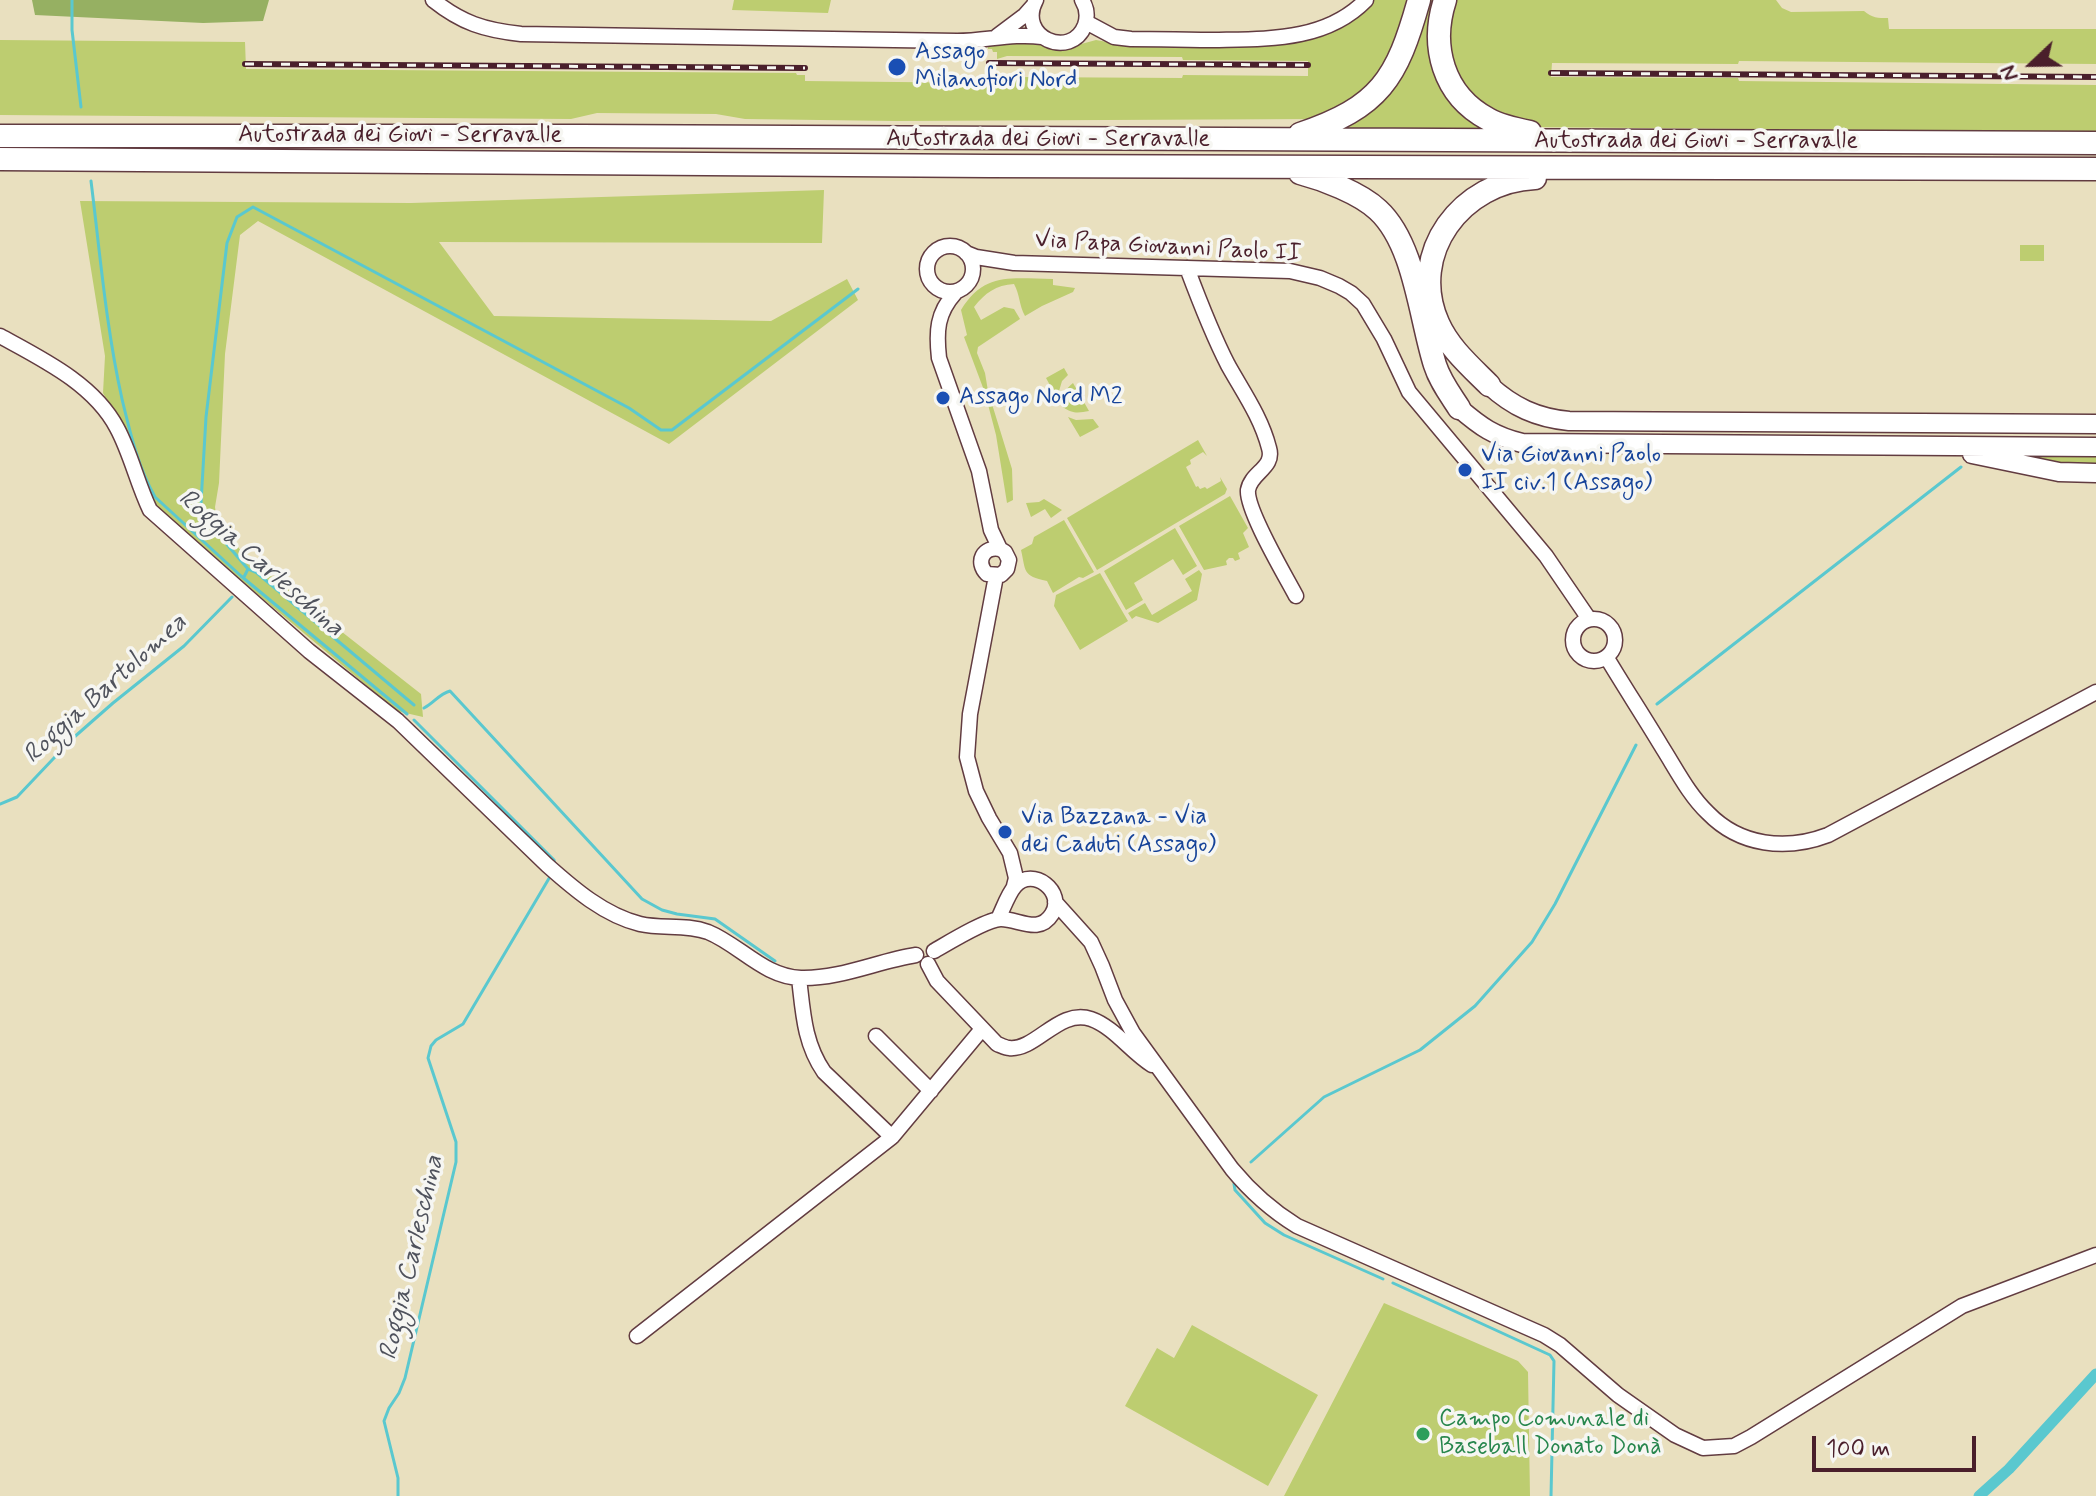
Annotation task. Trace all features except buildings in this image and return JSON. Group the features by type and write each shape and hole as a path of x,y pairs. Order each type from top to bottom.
{"highway":[{"path":"1285,139 1350,114 1374,95 1401,56 1419,0"},
{"path":"1445,0 1438,31 1439,44 1449,79 1464,101 1490,121 1582,141"},
{"name":"Autostrada dei Giovi - Serravalle","path":"0,136 2096,143"},
{"name":"Autostrada dei Giovi - Serravalle","path":"0,159 2096,169"},
{"path":"1271,166 1331,182 1378,209 1403,247 1436,368 1459,408"},
{"path":"1489,385 1445,337 1436,319 1431,295 1431,268 1438,241 1451,219 1469,201 1498,185 1526,178 1651,178 1784,168"}],"main road":[{"path":"1489,385 1507,401 1529,412 1552,419 1575,421 2092,423"},
{"path":"1459,408 1481,427 1499,437 1522,443 2096,447"},
{"path":"1934,446 2059,472 2096,473"}],"street":[{"path":"433,0 469,23 521,34 957,41 1028,35 1042,37"},
{"path":"1035,3 1032,23 1042,37 1059,43 1068,42 1083,30 1087,14 1082,0"},
{"path":"1086,22 1114,37 1131,39 1268,39 1329,26 1351,13 1364,0"},
{"path":"991,39 1006,31 1035,3"},
{"path":"955,293 939,291 926,272 934,252 947,246 961,249 973,265 967,285 944,305 938,343 939,358 979,471 988,520 1009,565 1005,573 996,576 987,574 981,562 984,554 991,548 1000,549"},
{"name":"Via Papa Giovanni Paolo II","path":"966,253 1006,262 1290,271 1320,278 1351,293 1372,318 1409,392 1546,556 1589,619"},
{"name":"Via Papa Giovanni Paolo II","path":"971,279 1006,262"},
{"path":"1187,268 1227,362 1247,397 1270,450 1268,462 1249,485 1248,495 1260,527 1296,596"},
{"path":"0,336 93,395 118,430 150,510 309,651 398,721 567,883 614,914 642,925 700,930 723,940 768,969 799,978 874,966 901,957 926,957 998,919 1030,925 1057,920 1075,925"},
{"path":"996,576 970,714 967,757 976,791 989,818 1010,853 1033,879"},
{"path":"1589,619 1604,621 1614,632 1615,646 1601,661 1588,661 1574,647 1575,630 1589,619"},
{"path":"1607,658 1708,814 1745,838 1773,844 1792,845 1828,835 2096,692"},
{"path":"1010,853 1016,878 1010,911 1018,921"},
{"path":"998,919 1020,882 1033,879 1051,888 1055,909 1047,920"},
{"path":"1055,902 1091,942 1123,1017 1159,1070 1232,1169 1250,1190 1278,1214 1297,1226 1544,1335 1648,1417 1675,1435 1703,1448 1734,1446 1751,1437 1962,1306 2096,1255"},
{"path":"926,957 937,981 997,1044 1017,1048 1059,1023 1088,1018 1105,1027 1140,1058 1159,1070"},
{"path":"799,978 809,1047 824,1072 892,1137"},
{"path":"637,1336 892,1137 982,1029"},
{"path":"876,1036 931,1091"}],"green space":[{"path":"32,0 269,0 263,21 203,23 35,15"},
{"path":"734,0 831,0 828,13 732,10"},
{"path":"1374,0 1413,0 1401,42 1367,93 1316,119 895,121 597,113 571,119 0,115 0,40 245,42 246,69 796,73 805,75 805,81 989,83 997,78 1016,77 1308,76 1308,61 1183,60 1182,57 1007,56 997,59 997,52 988,49 988,45 1015,39 1056,49 1096,40 1124,45 1271,46 1326,32"},
{"path":"1424,0 1439,0 1433,30 1485,128 1349,128 1348,124"},
{"path":"1450,0 1776,0 1782,8 1791,12 1864,11 1875,17 1888,18 1889,29 2096,29 2096,64 1552,63 1551,77 2096,85 2096,132 1527,127 1484,113 1447,62"},
{"path":"824,190 822,243 439,242 494,316 771,321 847,279 858,300 669,444 258,221 240,235 225,354 219,483 215,507 217,521 258,566 421,694 423,717 397,711 165,517 144,487 123,428 103,393 105,356 80,201 411,203"},
{"path":"2020,245 2044,245 2044,261 2020,261"},
{"path":"1012,279 1053,279 1053,285 1075,288 1073,292 1025,316 1014,284 991,291 974,307 981,320 1004,307 1014,309 1020,319 978,347 977,353 1012,469 1013,500 1007,503 996,435 985,393 964,337 967,335 961,310 970,297 990,283"},
{"path":"1064,368 1068,375 1062,381 1057,398 1046,378"},
{"path":"1073,383 1089,411 1069,411 1063,407 1064,394"},
{"path":"1068,417 1093,419 1099,427 1080,437"},
{"path":"1198,440 1207,456 1203,452 1190,460 1191,464 1186,467 1196,487 1207,489 1221,481 1220,477 1227,489 1225,494 1097,570 1067,518"},
{"path":"2014,453 2096,455 2096,465 2055,462"},
{"path":"1230,496 1248,528 1243,533 1249,547 1238,553 1240,559 1235,561 1229,558 1227,565 1204,570 1179,526"},
{"path":"1044,499 1062,510 1051,518 1045,509 1031,517 1026,503"},
{"path":"1064,520 1094,572 1053,593 1047,581 1026,572 1021,550 1032,544 1034,537"},
{"path":"1175,528 1197,566 1183,575 1173,559 1134,583 1143,600 1126,610 1104,571"},
{"path":"1199,570 1202,574 1197,600 1158,623 1136,616 1132,619 1128,613 1145,603 1152,615 1192,591 1185,579"},
{"path":"1100,573 1128,621 1080,650 1054,606 1056,595"},
{"name":"Campo Comunale di Baseball Donato Donà","path":"1384,1303 1518,1361 1528,1372 1530,1496 1284,1496"},
{"path":"1192,1325 1318,1395 1268,1486 1125,1406 1157,1348 1174,1358"}],"waterway":[{"name":"Roggia Carleschina","path":"72,0 72,30 81,107"},
{"name":"Roggia Carleschina","path":"91,181 116,372 135,449 155,497 241,576 407,714"},
{"path":"248,569 212,527 201,503 206,417 227,243 237,217 253,207 629,408 661,430 672,430 858,289"},
{"path":"1657,704 1961,467"},
{"path":"244,577 248,569 257,573 414,705"},
{"name":"Roggia Bartolomea","path":"0,804 17,797 72,739 184,646 232,597"},
{"path":"424,708 450,691 642,899 662,910 715,919 775,961"},
{"name":"Roggia Carleschina","path":"414,720 554,860 555,866"},
{"path":"1251,1162 1324,1097 1420,1050 1475,1006 1532,942 1555,904 1636,745"},
{"name":"Roggia Carleschina","path":"398,1496 398,1478 384,1421 405,1378 456,1162 456,1142 428,1058 436,1040 463,1024 551,875"},
{"path":"1234,1184 1235,1190 1265,1223 1284,1235 1383,1279"},
{"path":"1393,1283 1550,1355 1554,1361 1551,1496"},
{"path":"1979,1496 2009,1469 2096,1374"}],"railway":[{"path":"989,63 1308,65"},
{"path":"245,64 805,68"},
{"path":"1551,73 2096,77"}],"place":[{"name":"Assago Milanofiori Nord","path":"897,67"},
{"name":"Assago Nord M2","path":"943,398"},
{"name":"Via Giovanni Paolo II civ.1 (Assago)","path":"1465,470"},
{"name":"Via Bazzana - Via dei Caduti (Assago)","path":"1005,832"},
{"name":"Campo Comunale di Baseball Donato Donà","path":"1423,1434"}]}
